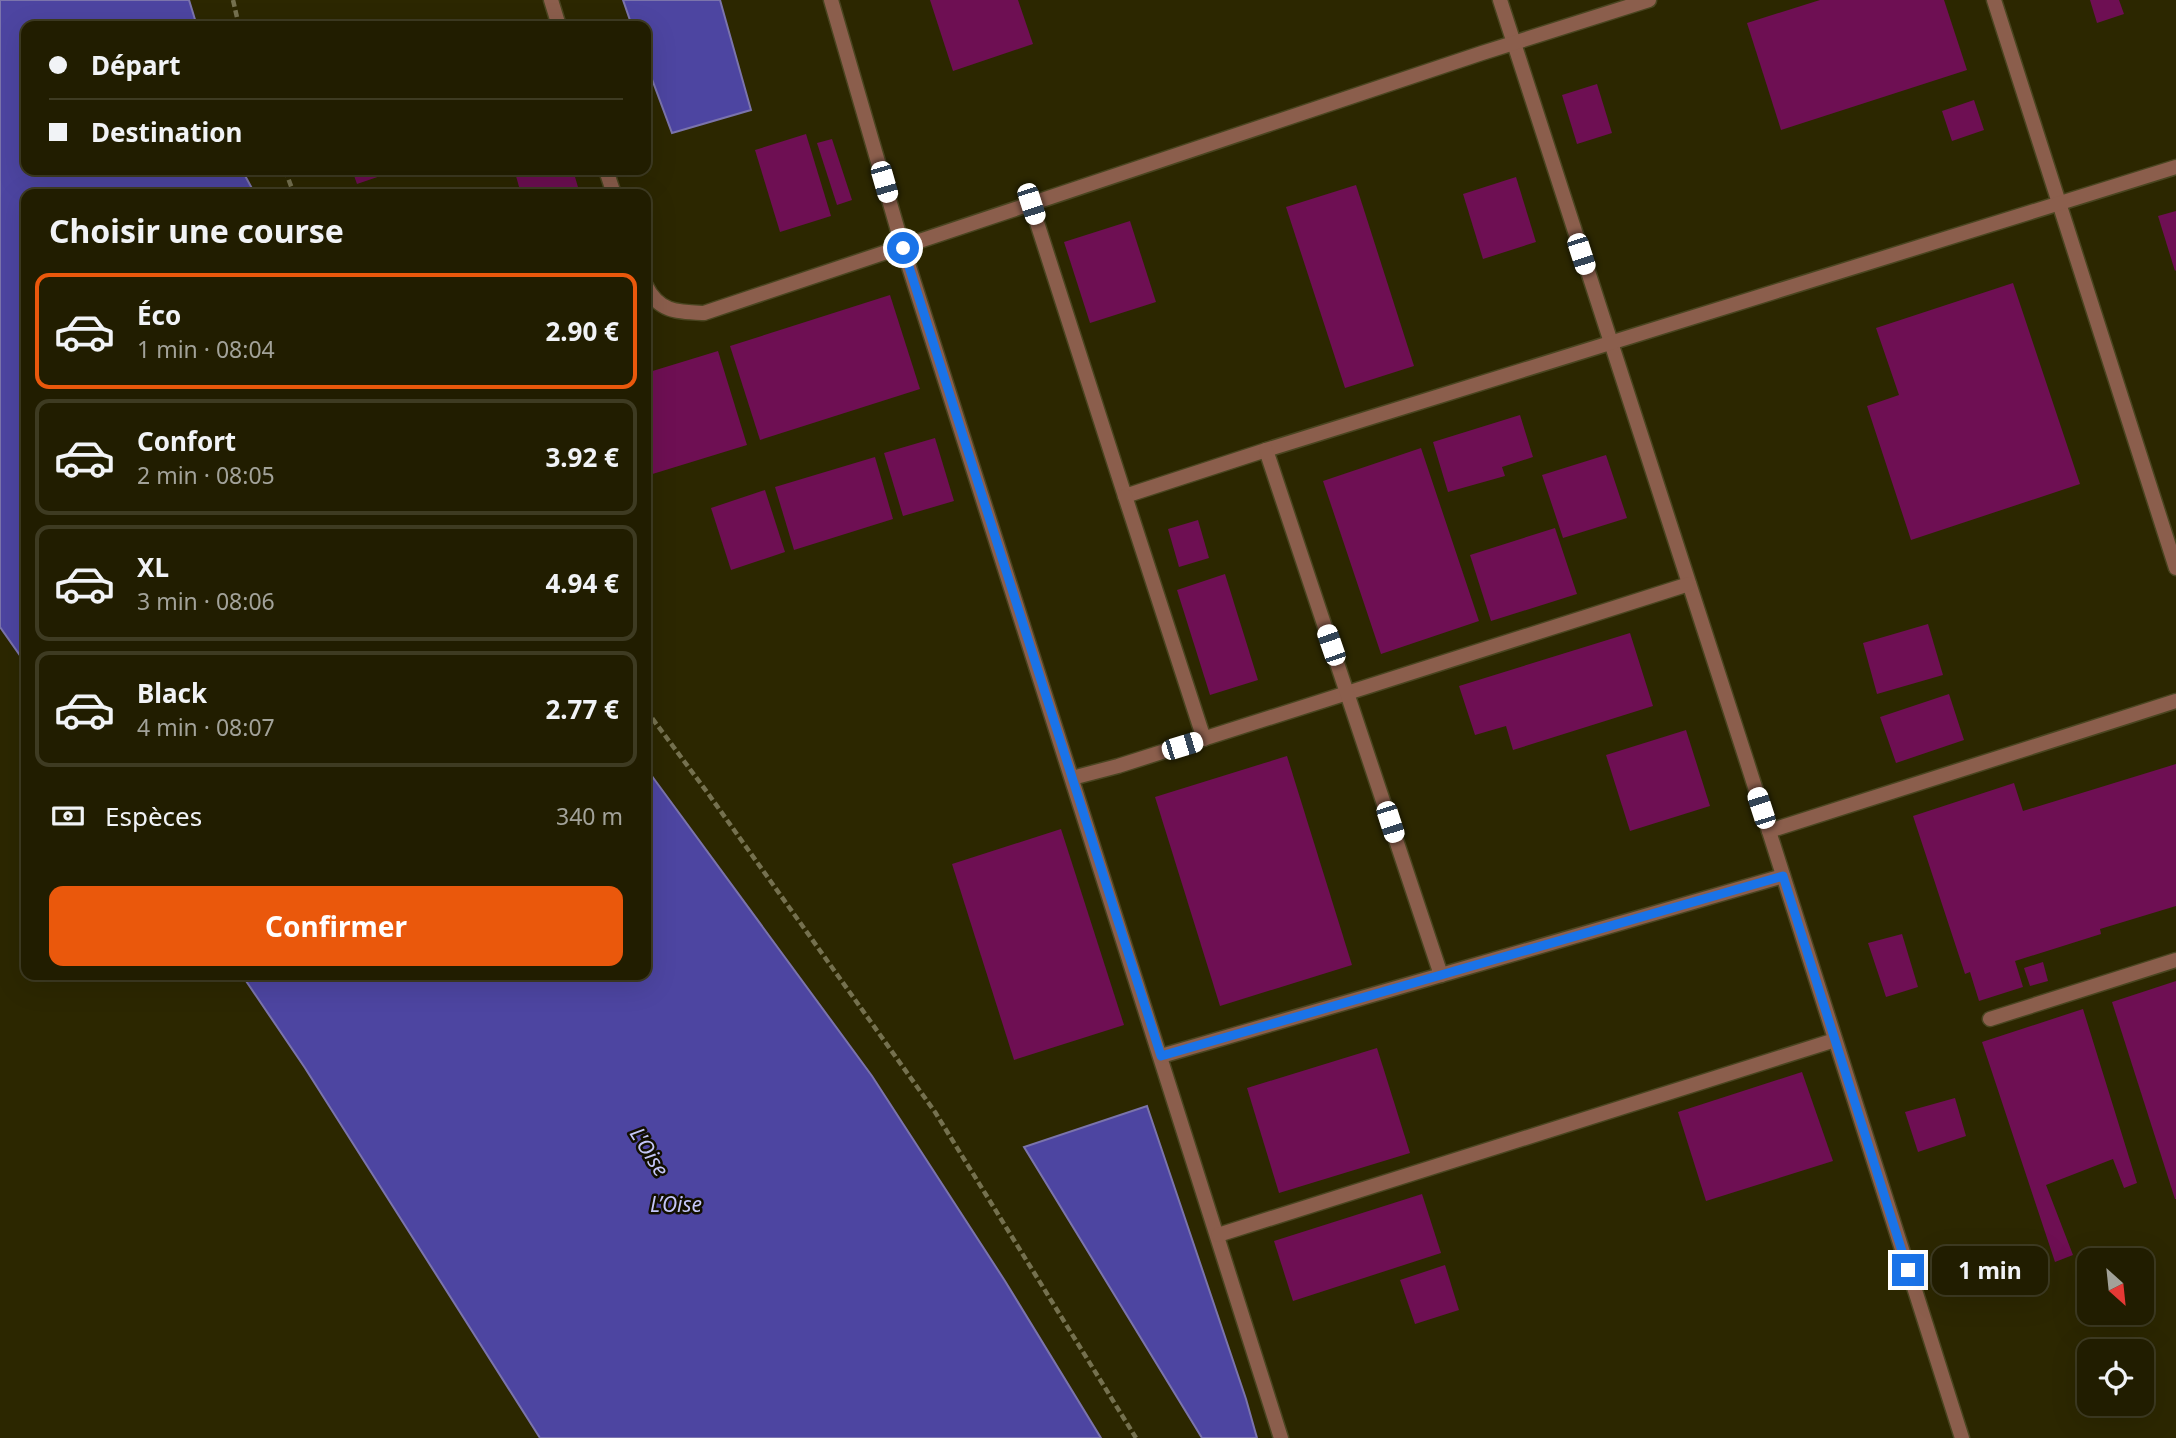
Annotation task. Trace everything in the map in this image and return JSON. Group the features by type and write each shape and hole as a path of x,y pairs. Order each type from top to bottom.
{"lane":[{"path":"551,0 557,21"},
{"path":"831,0 903,248 1281,1438"},
{"path":"1500,0 1962,1438"},
{"path":"651,297 653,301 677,312 704,313 1649,0"},
{"path":"1994,0 2176,568"},
{"path":"1125,496 2176,167"},
{"path":"1031,204 1204,739"},
{"path":"1266,450 1441,975"},
{"path":"1072,778 1204,739 1689,584"},
{"path":"1769,831 2176,701"},
{"path":"1161,1056 1783,876"},
{"path":"1990,1018 2176,960"},
{"path":"1218,1235 1835,1040"}],"path":[{"path":"233,0 238,21"},
{"path":"651,717 934,1112 1136,1438"}],"water":[{"path":"0,0 189,0 195,21 21,21 21,175 245,175 252,189 21,189 21,657 0,627"},
{"path":"623,0 720,0 751,110 672,133 651,76 651,21 630,21"},
{"name":"L’Oise","path":"651,775 872,1076 1005,1281 1101,1438 540,1438 305,1068 245,980 651,980"},
{"path":"1147,1106 1257,1438 1202,1438 1024,1147"}],"building":[{"path":"930,0 1018,0 1033,44 953,71"},
{"path":"1820,0 1944,0 1967,70 1781,130 1747,23"},
{"path":"2090,0 2119,0 2124,14 2097,23"},
{"path":"1597,84 1612,133 1577,144 1562,95"},
{"path":"1974,100 1984,130 1952,141 1942,111"},
{"path":"806,134 831,216 780,232 755,150"},
{"path":"832,139 852,200 837,205 817,143"},
{"path":"354,175 383,175 357,184"},
{"path":"574,175 579,189 520,189 516,176"},
{"path":"1516,177 1536,242 1483,259 1463,194"},
{"path":"1356,185 1414,366 1345,388 1286,207"},
{"path":"2176,211 2176,270 2175,271 2158,216"},
{"path":"1130,221 1156,302 1090,323 1064,242"},
{"path":"2013,283 2080,484 1911,540 1867,406 1899,395 1876,328"},
{"path":"890,295 920,389 760,440 730,346"},
{"path":"718,351 747,445 651,474 651,371"},
{"path":"1520,415 1533,457 1502,467 1505,476 1448,492 1433,442"},
{"path":"935,438 954,501 903,516 884,453"},
{"path":"1421,448 1479,621 1381,654 1323,481"},
{"path":"1606,455 1627,518 1563,538 1542,475"},
{"path":"875,457 893,519 794,550 775,487"},
{"path":"765,490 785,552 731,570 711,508"},
{"path":"1198,520 1209,558 1179,567 1168,529"},
{"path":"1555,528 1577,594 1491,621 1470,555"},
{"path":"1225,574 1258,680 1210,695 1177,590"},
{"path":"1928,624 1943,675 1877,694 1863,643"},
{"path":"1630,633 1653,706 1513,750 1506,726 1475,735 1459,686"},
{"path":"1949,694 1964,740 1896,763 1880,717"},
{"path":"1686,730 1710,806 1630,831 1606,755"},
{"path":"1287,756 1352,965 1220,1006 1155,797"},
{"path":"2176,764 2176,906 2100,929 2101,934 2015,961 2023,987 1979,1001 1970,972 1965,974 1913,816 2014,783 2023,811"},
{"path":"1061,829 1124,1025 1014,1060 952,864"},
{"path":"1902,934 1918,987 1886,997 1868,943"},
{"path":"2043,962 2048,981 2030,986 2024,968"},
{"path":"2176,981 2176,1199 2175,1199 2112,1002"},
{"path":"2083,1009 2137,1183 2124,1188 2113,1159 2046,1185 2073,1255 2055,1262 1982,1042"},
{"path":"1377,1048 1410,1153 1279,1193 1247,1088"},
{"path":"1802,1072 1833,1161 1706,1201 1678,1112"},
{"path":"1955,1098 1966,1136 1918,1152 1905,1112"},
{"path":"1422,1194 1441,1253 1293,1301 1274,1241"},
{"path":"1445,1265 1459,1310 1415,1324 1400,1280"}],"route":[{"path":"903,248 1161,1056 1783,876 1908,1270"}],"water label":[{"name":"L'Oise","path":"649,1152"}]}
